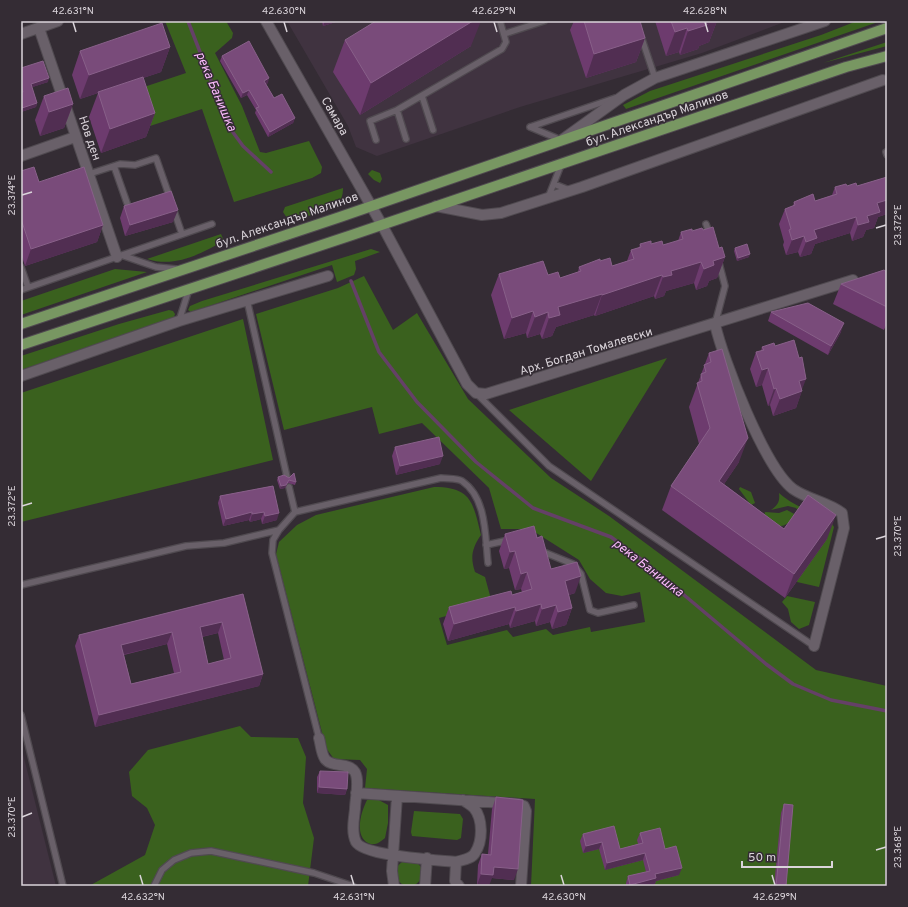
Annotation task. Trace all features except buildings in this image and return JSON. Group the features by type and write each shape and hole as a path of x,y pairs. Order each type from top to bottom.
{"main road":[{"name":"бул. Александър Малинов","path":"21,324 371,206 887,28"},
{"name":"бул. Александър Малинов","path":"21,345 561,165 846,67 887,56"}],"street":[{"path":"21,34 42,25 58,21"},
{"name":"Самара","path":"266,21 382,225"},
{"name":"бул. Александър Малинов","path":"561,140 624,95 655,78 826,21"},
{"name":"Нов ден","path":"42,25 75,137 119,256"},
{"path":"436,206 482,215 500,213 570,191 883,80"},
{"path":"21,156 75,137"},
{"path":"382,225 467,384 476,393"},
{"path":"21,376 179,321 328,276"},
{"name":"Арх. Богдан Томалевски","path":"476,393 486,394 497,392 865,276"},
{"path":"715,324 720,344 754,428 778,473 793,489 832,506 842,513 844,528 814,646"},
{"path":"319,738 326,759 331,763 349,768 355,772 356,793 354,834 357,843 366,850 379,854 456,862 465,860 475,854 480,842 480,819 473,807 463,800"},
{"path":"356,793 518,804 524,806 526,811 520,886"},
{"path":"394,886 392,871 397,796"},
{"path":"425,886 427,858"},
{"path":"456,862 455,881 459,886"}],"lane":[{"path":"376,140 370,121 396,110 422,96 502,49 506,42 500,21"},
{"path":"504,34 544,21"},
{"path":"638,28 655,78"},
{"path":"561,140 530,127 624,95"},
{"path":"422,96 432,130"},
{"path":"396,110 406,139"},
{"path":"88,174 120,164 135,165 156,158 182,234"},
{"path":"548,198 561,165"},
{"path":"114,166 127,203"},
{"path":"554,184 570,191"},
{"path":"21,290 212,224"},
{"path":"706,224 713,245"},
{"path":"119,256 156,267 185,269"},
{"path":"715,324 725,286 718,259"},
{"path":"21,267 28,287"},
{"path":"179,321 190,288"},
{"path":"247,300 287,477"},
{"path":"476,393 549,466 814,646"},
{"path":"319,738 272,553 273,540 279,530 295,512 441,478 461,480 475,494 482,512 488,563"},
{"path":"289,487 295,512"},
{"path":"21,585 186,546 224,543 279,530"},
{"path":"486,545 512,539"},
{"path":"538,546 541,551 573,564 581,574 590,610 598,613 634,606"},
{"path":"21,715 63,886"},
{"path":"154,886 162,870 174,860 190,854 211,852 314,873 353,886"}],"shaded area":[{"path":"287,21 787,21 702,53 520,107 377,156 356,147 348,126"},
{"path":"21,746 56,886 21,886"}],"green space":[{"path":"165,21 226,21 233,33 232,38 215,53 242,106 260,152 266,153 309,141 322,167 321,173 312,178 234,202 202,109 150,126 138,89 186,73"},
{"path":"857,21 881,21 626,109 623,105 650,91 821,35"},
{"path":"887,42 887,46 823,63"},
{"path":"372,170 380,173 382,179 380,183 368,174"},
{"path":"343,188 342,197 337,204 323,213 287,218 283,212 285,207"},
{"path":"221,234 224,241 196,255 177,261 167,262 147,259"},
{"path":"371,249 380,252 355,261 356,269 354,275 337,282 332,265 191,312 188,310 190,306 202,301"},
{"path":"115,269 147,272 21,315 21,301"},
{"path":"364,276 393,330 417,313 468,399 551,478 609,516 816,670 887,686 885,886 531,886 535,799 365,788 367,769 360,760 334,759 326,748 276,554 279,542 297,525 316,515 434,487 456,490 469,499 476,514 481,535 474,548 472,557 473,567 475,572 485,577 492,603 439,618 447,645 507,630 513,637 546,629 553,635 590,627 591,632 645,622 640,592 622,596 606,593 590,579 579,560 530,529 501,529 489,488 422,423 379,434 372,407 284,430 256,314 338,288"},
{"path":"169,310 173,311 175,314 174,317 21,370 21,356 119,324"},
{"path":"243,319 273,460 21,522 21,393"},
{"path":"667,358 591,481 509,410"},
{"path":"740,487 751,492 755,503 751,505 739,489"},
{"path":"779,493 802,508 827,516 834,527 819,587 797,582 801,514 796,508 788,506 771,510 778,503"},
{"path":"787,510 796,515 783,526 773,523 764,516 765,512 779,513"},
{"path":"787,596 815,602 809,625 799,629 791,622 788,609 782,602"},
{"path":"240,726 251,737 298,738 306,757 303,803 314,838 308,886 89,886 145,855 155,825 147,808 132,796 129,772 148,750"},
{"path":"375,798 388,805 388,823 385,838 379,843 373,844 368,843 361,835 360,823 367,800"},
{"path":"414,811 460,814 463,819 461,838 457,840 412,836 411,832"},
{"path":"409,860 418,864 422,873 418,882 409,886 400,882 396,873 400,864"}],"waterway":[{"name":"река Банишка","path":"188,21 229,127 243,146 271,172"},
{"name":"река Банишка","path":"351,281 379,352 417,402 476,462 533,508 611,537 646,563 766,664 793,684 831,700 887,711"}]}
